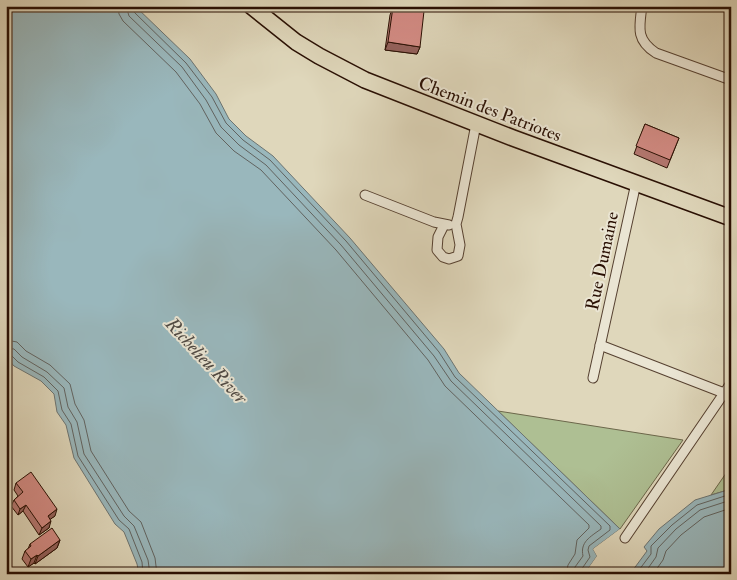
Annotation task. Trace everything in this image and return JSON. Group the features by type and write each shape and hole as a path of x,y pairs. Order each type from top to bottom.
{"main road":[{"name":"Chemin des Patriotes","path":"251,6 296,42 365,80 476,124 731,218"}],"street":[{"path":"642,6 640,33 643,42 649,48 656,53 731,80"},
{"path":"444,225 438,237 436,247 440,255 449,258 458,256 460,251 456,224 476,124"},
{"name":"Rue Dumaine","path":"593,378 636,184"},
{"path":"365,195 434,222 444,225 456,224"},
{"path":"600,345 724,393"},
{"path":"625,538 731,383"}],"green space":[{"path":"498,411 683,440 620,529"},
{"path":"731,466 731,489 711,495"}],"water":[{"name":"Richelieu River","path":"6,6 135,6 190,59 216,94 229,119 246,136 273,156 350,238 444,349 459,373 620,529 593,549 597,556 586,574 139,574 124,532 115,524 74,458 66,425 57,412 54,394 41,381 14,366 6,357"},
{"path":"731,489 731,574 630,574 647,551 644,547 659,529 695,500"}],"pier":[{"path":"620,529 622,530 596,550 599,557 588,574 585,573 597,556 593,549"}],"building":[{"path":"393,7 424,11 420,47 388,42"},
{"path":"645,124 679,138 670,160 636,146"},
{"path":"31,472 57,509 48,516 51,521 42,528 26,505 20,509 14,500 23,492 16,483"},
{"path":"52,528 60,540 31,559 25,551 31,546 30,544"},
{"path":"69,570 72,574 64,574"}]}
